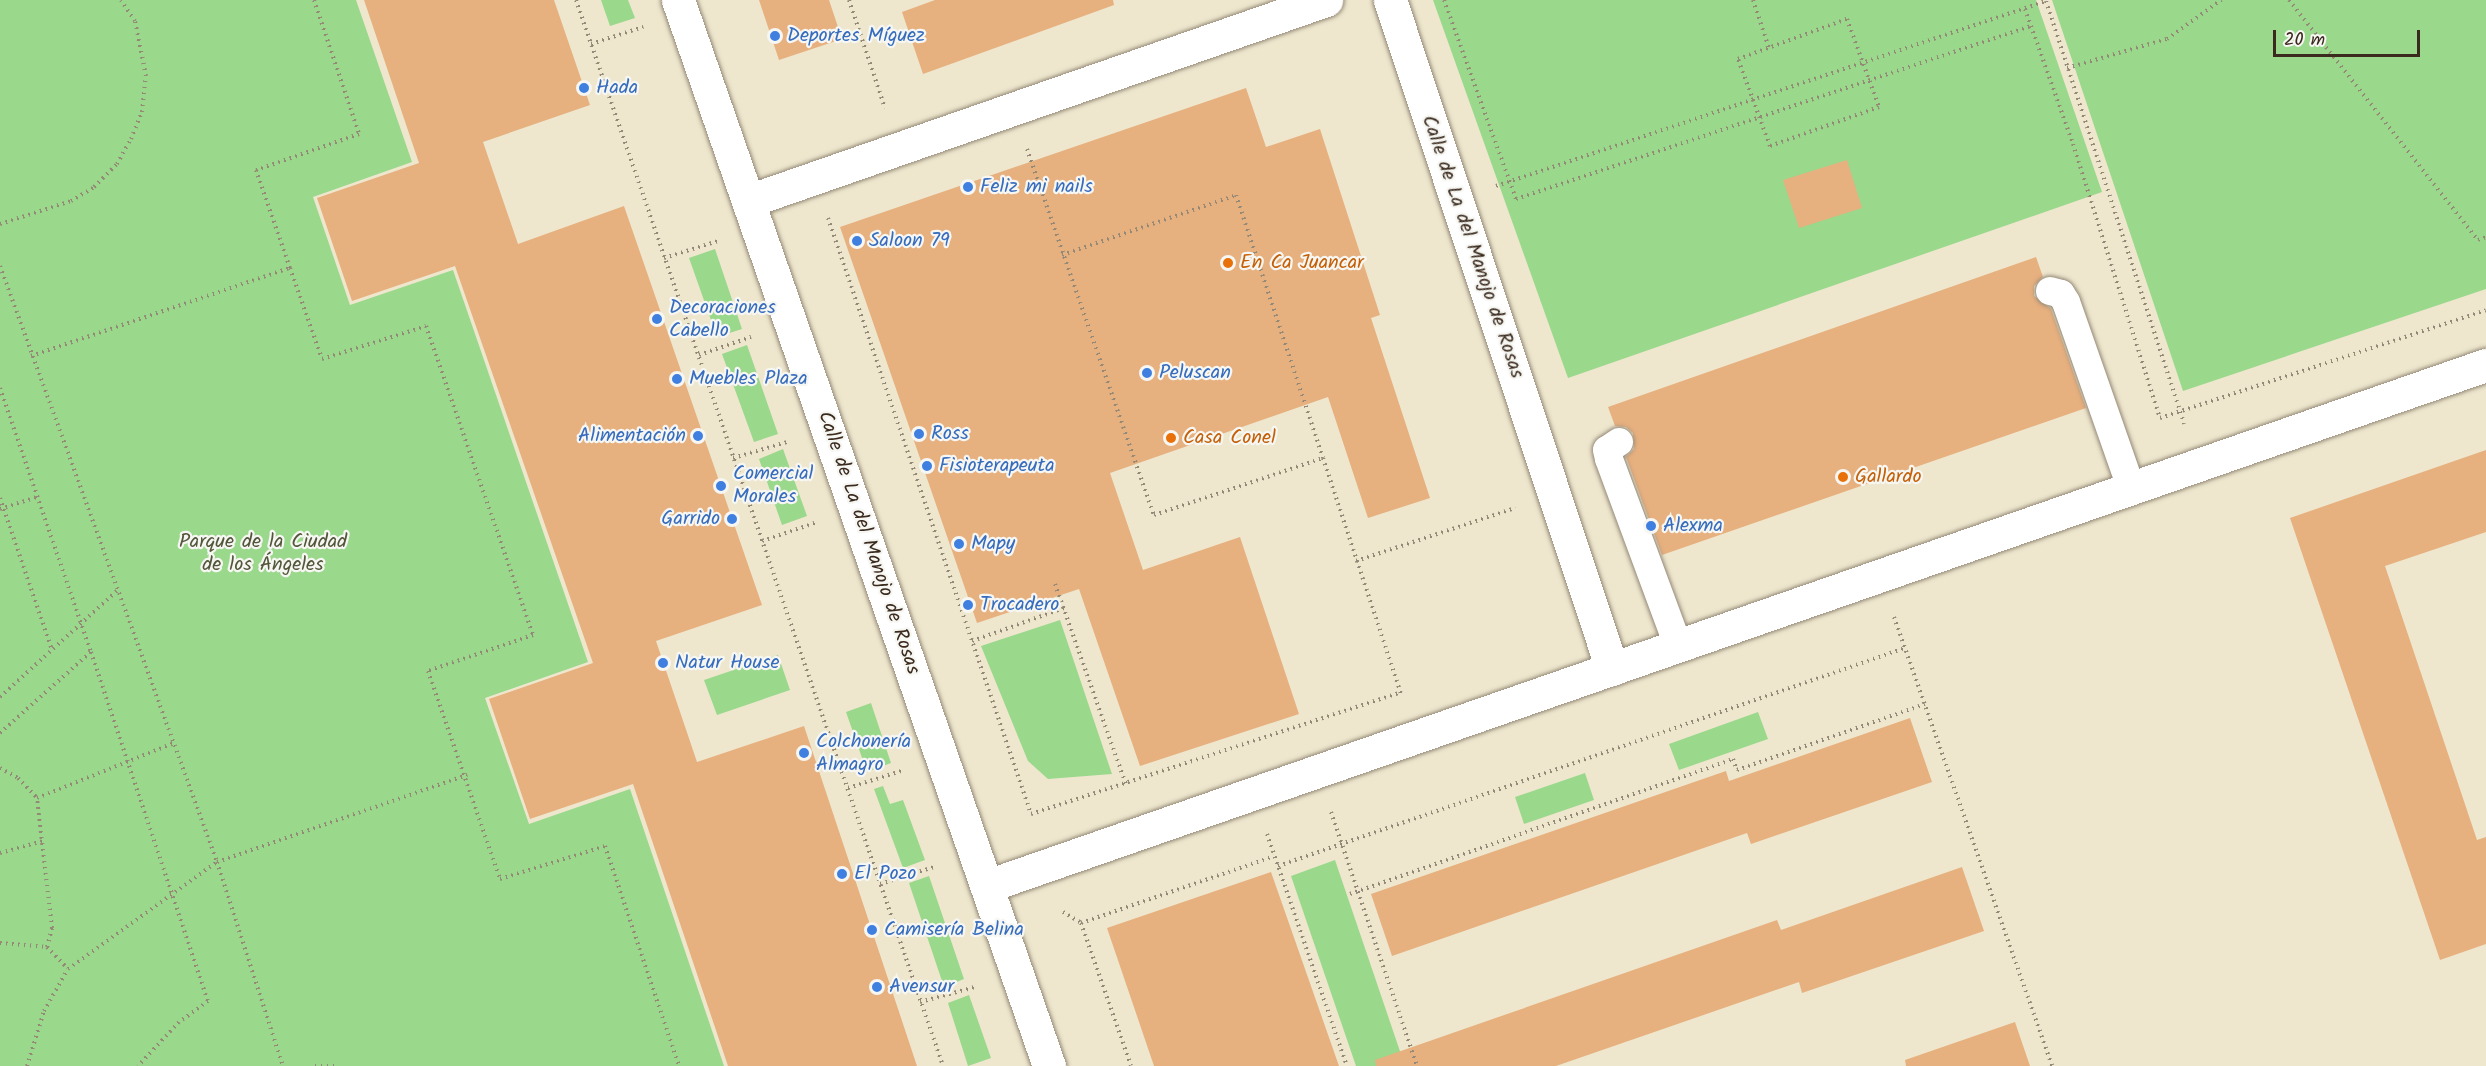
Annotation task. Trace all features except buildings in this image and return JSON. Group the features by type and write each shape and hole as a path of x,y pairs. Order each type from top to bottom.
{"street":[{"name":"Calle de La del Manojo de Rosas","path":"678,0 751,200 1049,1066"},
{"path":"751,200 1014,111 1278,8 1326,0"},
{"name":"Calle de La del Manojo de Rosas","path":"1390,0 1556,494 1612,669"},
{"path":"987,886 2486,365"}],"lane":[{"path":"2050,291 2061,294 2066,302 2131,488"},
{"path":"1619,442 1607,450 1609,459 1678,646"}],"path":[{"path":"0,224 71,201 94,187 117,164 131,139 142,112 146,76 135,21 121,0"},
{"path":"314,0 358,134 256,170 322,359 426,326 533,635 428,671 467,775 500,879 605,846 679,1066"},
{"path":"576,0 943,1066"},
{"path":"849,0 898,149"},
{"path":"1444,0 1516,199 2031,26"},
{"path":"1753,0 1769,48"},
{"path":"2067,68 2167,39 2221,0"},
{"path":"2289,0 2478,240 2486,237"},
{"path":"1491,188 1863,66 2045,1 2186,430"},
{"path":"2025,9 2073,144 2160,418 2486,310"},
{"path":"1847,19 1879,107 1770,146 1738,59 1769,48 1847,19"},
{"path":"591,44 643,27"},
{"path":"1014,111 1154,515 1323,458"},
{"path":"1016,151 1027,147"},
{"path":"1062,255 1236,195 1416,737"},
{"path":"837,215 828,219 1031,814 1401,692"},
{"path":"664,258 719,241"},
{"path":"0,266 217,862 283,1066"},
{"path":"31,356 290,268"},
{"path":"698,355 752,337"},
{"path":"0,388 2,401 82,624 208,1001 179,1022 138,1066"},
{"path":"733,458 788,442"},
{"path":"1356,561 1556,494"},
{"path":"2,508 36,496"},
{"path":"0,498 52,650"},
{"path":"762,541 816,523"},
{"path":"1881,576 2052,1066"},
{"path":"1055,584 1126,784"},
{"path":"0,697 119,590"},
{"path":"972,640 1064,608"},
{"path":"1278,866 1905,648"},
{"path":"0,733 91,652"},
{"path":"1350,894 1733,759 1737,770 1925,704"},
{"path":"1304,725 1357,892 1417,1066"},
{"path":"37,798 174,743"},
{"path":"0,768 18,778 37,798 44,841 52,928 47,947"},
{"path":"848,788 901,771"},
{"path":"27,1066 44,1011 68,969 172,897 217,862 467,775"},
{"path":"1253,793 1347,1066"},
{"path":"0,853 44,841"},
{"path":"1081,923 1274,856"},
{"path":"880,884 934,867"},
{"path":"1063,912 1081,923 1131,1066"},
{"path":"0,943 47,947 68,969"},
{"path":"920,1002 975,987"},
{"path":"315,1066 339,1066"}],"green space":[{"name":"Parque de la Ciudad de los Ángeles","path":"0,0 356,0 412,162 313,197 350,305 453,270 588,662 485,698 529,824 630,789 724,1066 0,1066"},
{"path":"601,0 628,0 635,18 610,26"},
{"path":"1433,0 2036,0 2102,192 1568,378"},
{"path":"2052,0 2486,0 2486,289 2183,391"},
{"path":"715,249 742,329 717,337 689,258"},
{"path":"747,345 778,434 754,442 722,354"},
{"path":"783,449 807,516 782,525 759,459"},
{"path":"1060,620 1112,774 1048,779 1028,761 981,646"},
{"path":"778,655 790,690 717,715 704,680"},
{"path":"871,703 891,763 867,772 846,712"},
{"path":"1758,712 1768,739 1679,770 1669,744"},
{"path":"1585,773 1594,800 1524,824 1515,797"},
{"path":"883,786 890,804 903,800 925,860 903,868 874,789"},
{"path":"1335,860 1405,1066 1356,1066 1291,876"},
{"path":"929,876 964,979 944,987 909,883"},
{"path":"969,995 991,1058 968,1066 948,1003"}],"place":[{"name":"Deportes Míguez","path":"775,36"},
{"name":"Hada","path":"584,88"},
{"name":"Feliz mi nails","path":"968,187"},
{"name":"Saloon 79","path":"857,241"},
{"name":"En Ca Juancar","path":"1228,263"},
{"name":"Decoraciones Cabello","path":"657,319"},
{"name":"Peluscan","path":"1147,373"},
{"name":"Muebles Plaza","path":"677,379"},
{"name":"Ross","path":"919,434"},
{"name":"Alimentación","path":"698,436"},
{"name":"Casa Conel","path":"1171,438"},
{"name":"Fisioterapeuta","path":"927,466"},
{"name":"Gallardo","path":"1843,477"},
{"name":"Comercial Morales","path":"721,486"},
{"name":"Garrido","path":"732,519"},
{"name":"Alexma","path":"1651,526"},
{"name":"Mapy","path":"959,544"},
{"name":"Trocadero","path":"968,605"},
{"name":"Natur House","path":"663,663"},
{"name":"Colchonería Almagro","path":"804,753"},
{"name":"El Pozo","path":"842,874"},
{"name":"Camisería Belina","path":"872,930"},
{"name":"Avensur","path":"877,987"}]}
